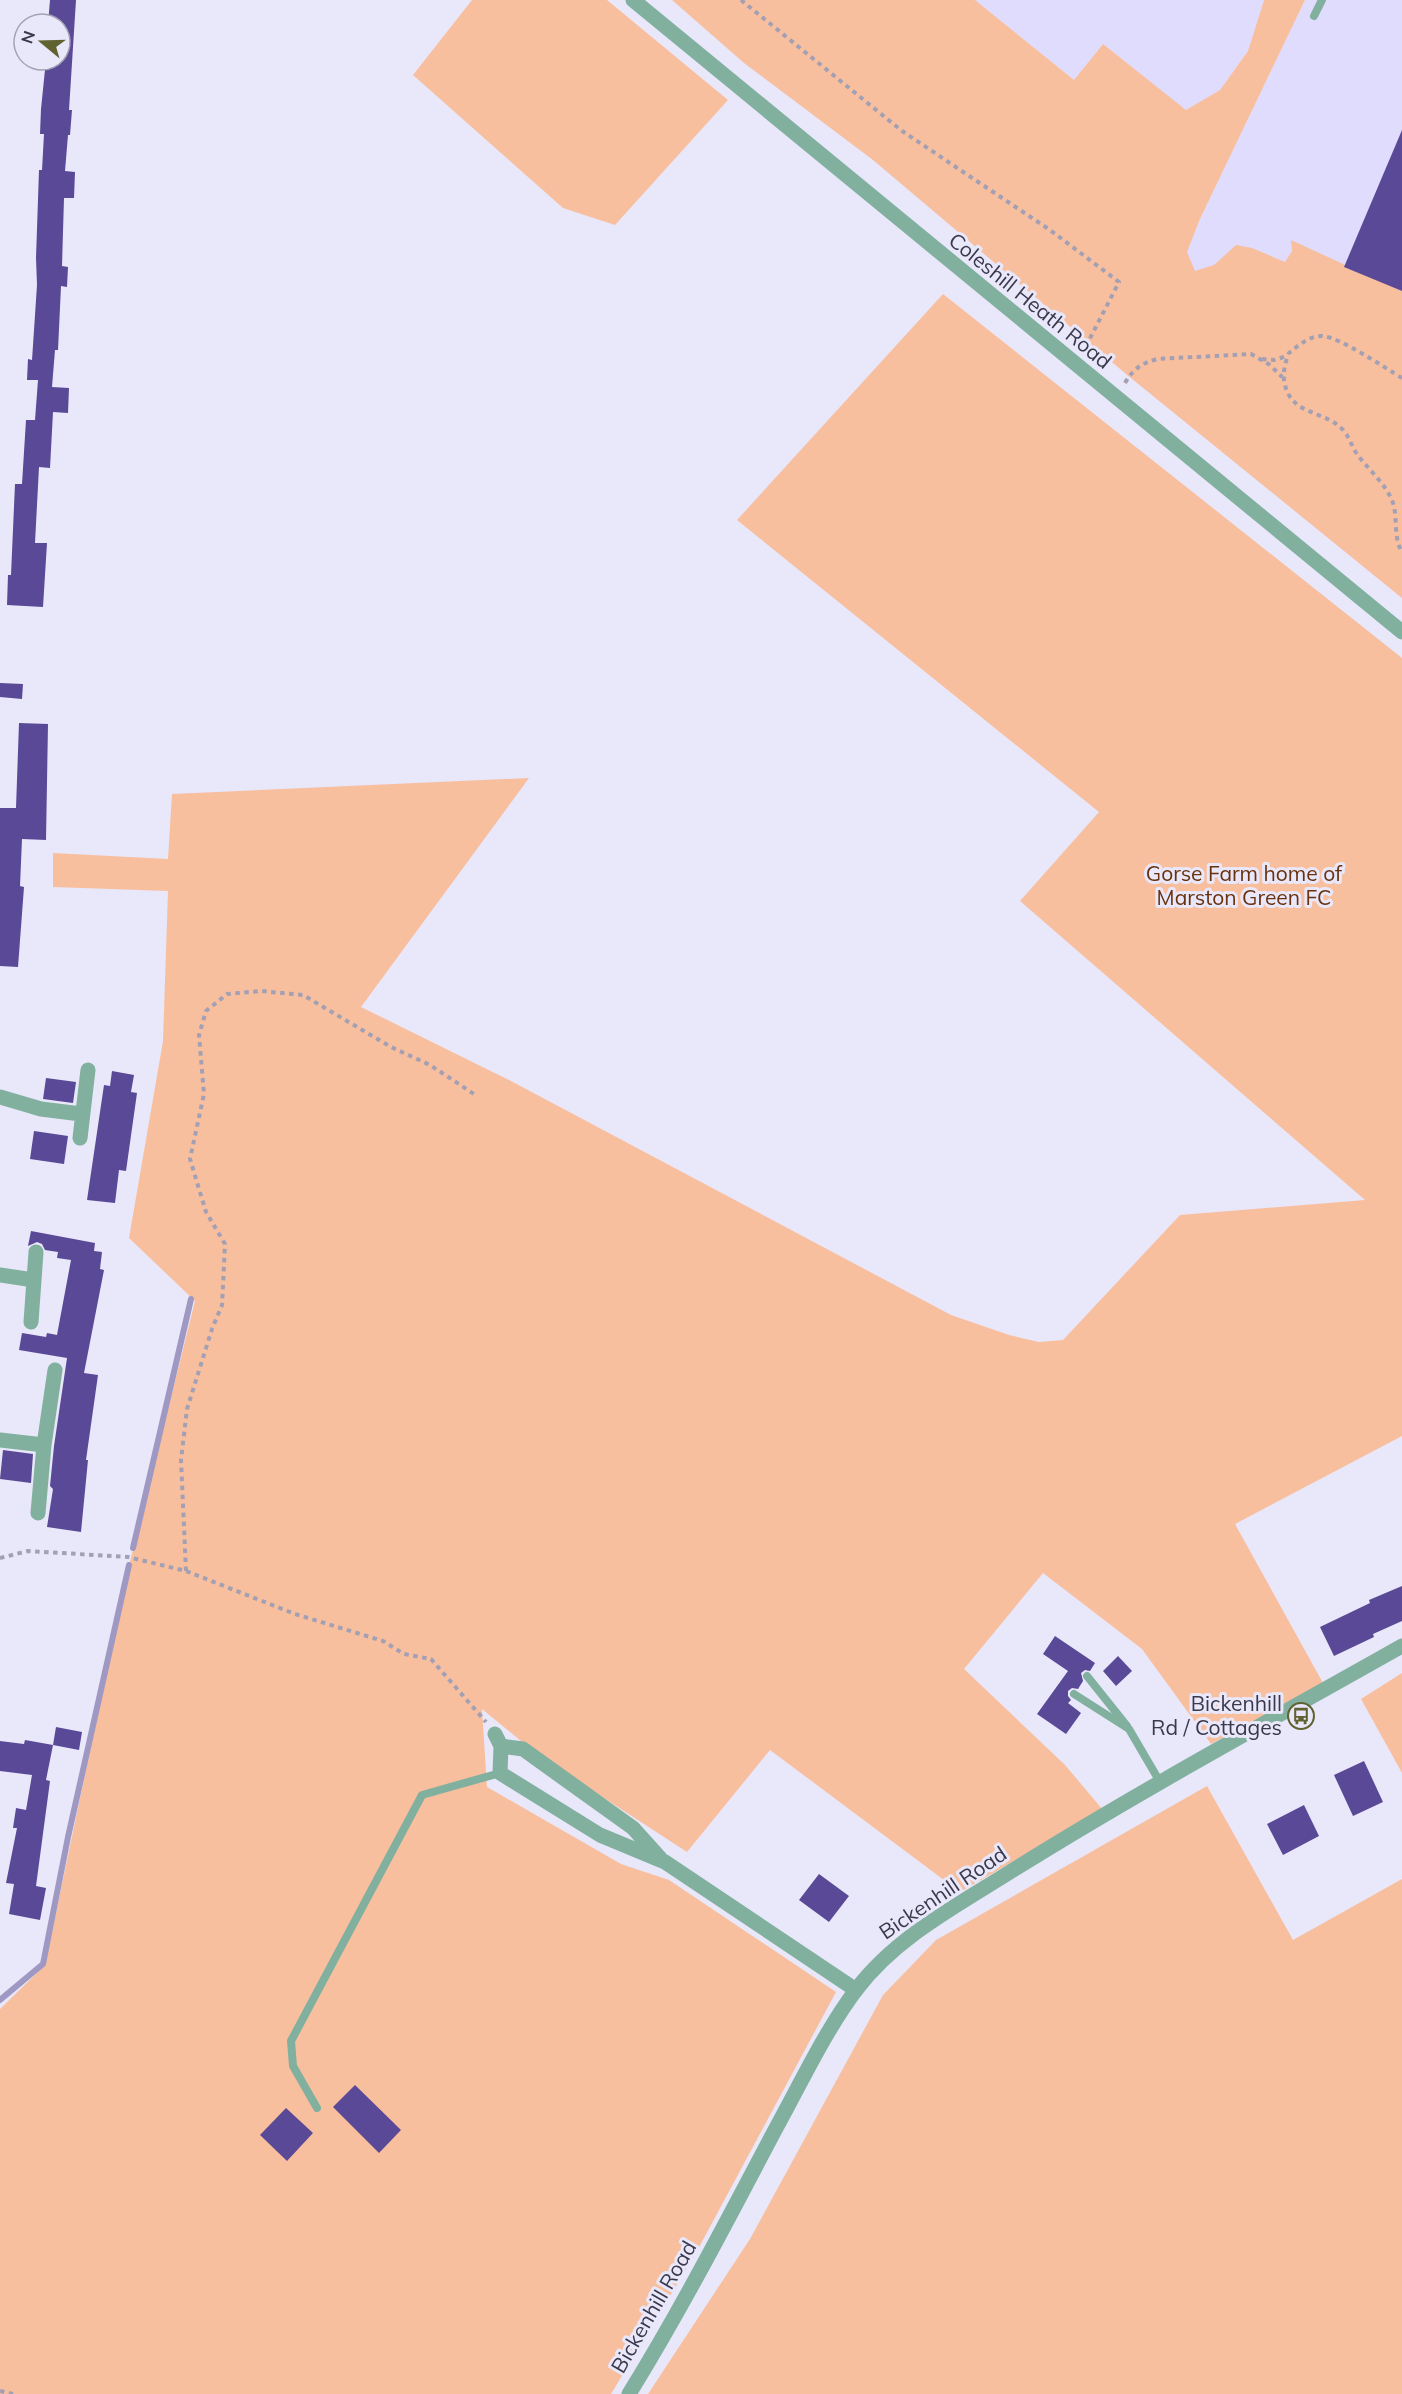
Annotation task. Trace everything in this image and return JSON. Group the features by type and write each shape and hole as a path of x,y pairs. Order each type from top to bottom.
{"street":[{"name":"Coleshill Heath Road","path":"633,0 1402,632"},
{"path":"80,1138 81,1114 88,1070"},
{"path":"0,1097 41,1109 81,1114"},
{"path":"31,1322 36,1252"},
{"path":"0,1275 34,1280"},
{"path":"38,1513 44,1445 55,1370"},
{"path":"0,1440 44,1445"},
{"name":"Bickenhill Road","path":"629,2394 669,2329 815,2055 856,1990 888,1955 926,1925 1035,1857 1160,1782 1402,1646"},
{"path":"664,1862 633,1828 523,1749 498,1740 500,1773 600,1835 664,1862 856,1990"}],"lane":[{"path":"1314,16 1322,0"},
{"path":"1087,1676 1129,1729 1160,1782"},
{"path":"1074,1694 1129,1729"},
{"path":"316,2108 293,2066 291,2041 422,1795 500,1773"}],"path":[{"path":"741,0 902,131 1050,230 1119,282 1076,365"},
{"path":"1259,358 1274,360 1288,356 1310,338 1328,337 1402,378"},
{"path":"1116,399 1131,372 1148,362 1251,354 1259,358 1277,371 1284,381 1291,400 1298,406 1339,426 1345,432 1354,449 1392,501 1397,540 1402,552"},
{"path":"1284,381 1288,356"},
{"path":"186,1571 181,1460 187,1409 212,1329 222,1305 225,1244 206,1212 190,1159 204,1094 199,1035 206,1011 227,994 261,991 303,995 391,1047 430,1065 474,1094"},
{"path":"0,1558 28,1551 128,1557 186,1571 295,1614 383,1641 404,1654 431,1659 469,1700 498,1740"},
{"path":"0,2391 13,2394"}],"shaded area":[{"path":"975,0 1264,0 1248,51 1220,90 1186,111 1103,44 1074,80"},
{"path":"1305,0 1402,0 1402,598 1126,374 1162,313 1200,219"}],"green space":[{"path":"472,0 607,0 728,100 615,225 563,208 413,75"},
{"path":"672,0 975,0 1074,80 1103,44 1186,110 1220,90 1248,51 1264,0 1305,0 1200,219 1187,252 1195,271 1214,265 1236,245 1252,248 1285,262 1292,251 1291,240 1402,291 1402,598 1126,374 873,160 744,63"},
{"name":"Gorse Farm home of Marston Green FC","path":"943,294 1402,658 1402,1436 1235,1524 1323,1683 1211,1744 1142,1649 1043,1573 964,1669 1065,1765 1103,1810 960,1892 770,1750 687,1852 538,1755 482,1709 487,1787 621,1864 669,1880 836,1992 697,2251 611,2394 0,2394 0,2009 45,1965 128,1570 195,1301 129,1238 163,1041 168,891 53,887 53,853 168,859 172,794 529,778 361,1007 511,1081 951,1315 1009,1335 1039,1342 1063,1340 1180,1215 1365,1200 1020,901 1099,812 737,520"},
{"path":"1402,1673 1402,1773 1361,1699"},
{"path":"1207,1786 1293,1940 1402,1879 1402,2394 648,2394 750,2239 883,1995 936,1940"}],"building":[{"path":"50,0 76,0 72,63 72,12 49,12"},
{"path":"45,72 71,72 69,110 72,110 65,171 75,172 74,198 64,198 62,266 68,267 67,287 61,286 58,350 55,350 52,387 69,388 68,413 53,412 50,468 39,467 35,543 47,543 43,607 7,605 8,575 11,575 15,484 22,484 26,420 35,420 38,380 27,380 28,359 32,360 37,285 39,170 42,170 44,134 40,134"},
{"path":"1402,130 1402,291 1344,267"},
{"path":"0,683 23,684 22,699 0,697"},
{"path":"19,723 48,724 46,840 22,839 20,886 24,887 18,967 0,966 0,808 16,808"},
{"path":"112,1071 134,1075 131,1092 137,1093 126,1171 119,1170 115,1203 87,1200 104,1085 110,1086"},
{"path":"46,1078 76,1082 73,1103 43,1099"},
{"path":"34,1131 68,1136 64,1164 30,1159"},
{"path":"31,1231 95,1243 94,1251 102,1252 100,1269 104,1270 84,1373 98,1375 86,1460 88,1460 81,1532 47,1527 53,1489 50,1486 54,1446 67,1358 19,1350 22,1333 46,1337 47,1333 57,1335 71,1260 57,1258 58,1252 45,1250 42,1244 37,1242 28,1246"},
{"path":"3,1450 33,1454 31,1483 0,1479"},
{"path":"1402,1586 1402,1621 1334,1656 1320,1627 1370,1603 1369,1600"},
{"path":"1055,1636 1095,1663 1090,1671 1085,1670 1081,1673 1083,1681 1078,1689 1072,1688 1068,1691 1071,1700 1068,1703 1081,1713 1066,1734 1037,1714 1068,1671 1043,1654"},
{"path":"1118,1656 1132,1671 1116,1686 1103,1671"},
{"path":"56,1727 82,1732 79,1750 53,1745"},
{"path":"25,1740 53,1745 46,1780 50,1781 36,1886 46,1888 40,1920 9,1914 14,1884 6,1883 17,1828 13,1828 16,1808 26,1810 32,1775 0,1771 0,1741 24,1744"},
{"path":"1364,1761 1383,1802 1353,1816 1334,1775"},
{"path":"1304,1805 1319,1836 1283,1855 1267,1824"},
{"path":"819,1874 849,1896 829,1922 799,1900"},
{"path":"355,2085 401,2130 379,2153 333,2107"},
{"path":"286,2108 313,2133 287,2161 260,2135"}],"waterway":[{"path":"133,1548 191,1299"},
{"path":"0,2000 43,1964 68,1837 129,1565"}],"place":[{"name":"Bickenhill Rd / Cottages","path":"1301,1716"}]}
